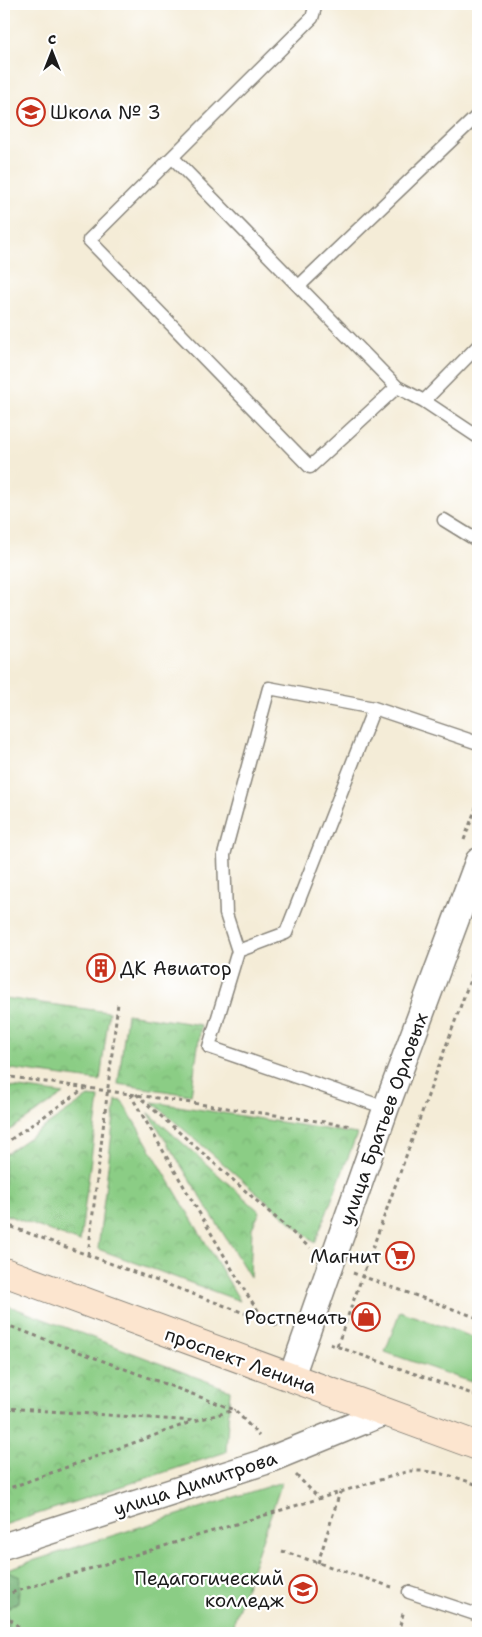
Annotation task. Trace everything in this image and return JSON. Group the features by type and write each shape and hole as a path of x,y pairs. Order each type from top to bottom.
{"main road":[{"name":"проспект Ленина","path":"4,1272 478,1446"}],"street":[{"name":"улица Братьев Орловых","path":"292,1378 382,1119 478,861"},
{"name":"улица Димитрова","path":"4,1546 278,1456 384,1413"}],"lane":[{"path":"316,4 312,18 89,240 310,467 397,387"},
{"path":"299,286 478,115"},
{"path":"173,158 397,387 424,401 478,437"},
{"path":"424,401 478,346"},
{"path":"444,520 478,541"},
{"path":"382,1119 208,1047 238,951 226,914 224,855 269,688 374,708 478,743"},
{"path":"238,951 286,932 374,708"},
{"path":"409,1592 478,1615"}],"path":[{"path":"337,1346 478,958"},
{"path":"88,1255 118,1003"},
{"path":"4,1076 130,1094 382,1119"},
{"path":"4,1144 86,1087"},
{"path":"130,1094 246,1293 265,1320"},
{"path":"136,1094 330,1266 478,1318"},
{"path":"4,1224 306,1336 478,1396"},
{"path":"4,1324 235,1410 318,1498"},
{"path":"4,1408 194,1421"},
{"path":"4,1490 194,1421 235,1410"},
{"path":"4,1595 409,1471 428,1470 447,1474 478,1485"},
{"path":"318,1562 340,1492"},
{"path":"282,1551 409,1592"},
{"path":"4,1613 25,1633"}],"green space":[{"path":"4,998 109,1012 100,1081 4,1068"},
{"path":"127,1014 201,1025 191,1095 118,1084"},
{"path":"4,1086 64,1094 4,1134"},
{"path":"88,1097 99,1098 80,1242 4,1214 4,1155"},
{"path":"116,1100 122,1101 240,1301 98,1249"},
{"path":"152,1102 357,1134 315,1243"},
{"path":"148,1112 260,1212 252,1228 250,1277"},
{"path":"4,1304 230,1390 226,1452 4,1525"},
{"path":"400,1311 478,1339 478,1363 471,1382 385,1352"},
{"path":"282,1482 230,1633 10,1633 5,1610 4,1570"},
{"path":"4,1570 20,1577 18,1602 6,1610 10,1633 4,1633"}],"place":[{"name":"Школа № 3","path":"31,112"},
{"name":"ДК Авиатор","path":"101,968"},
{"name":"Магнит","path":"400,1256"},
{"name":"Ростпечать","path":"366,1317"},
{"name":"Педагогический колледж","path":"303,1589"}]}
